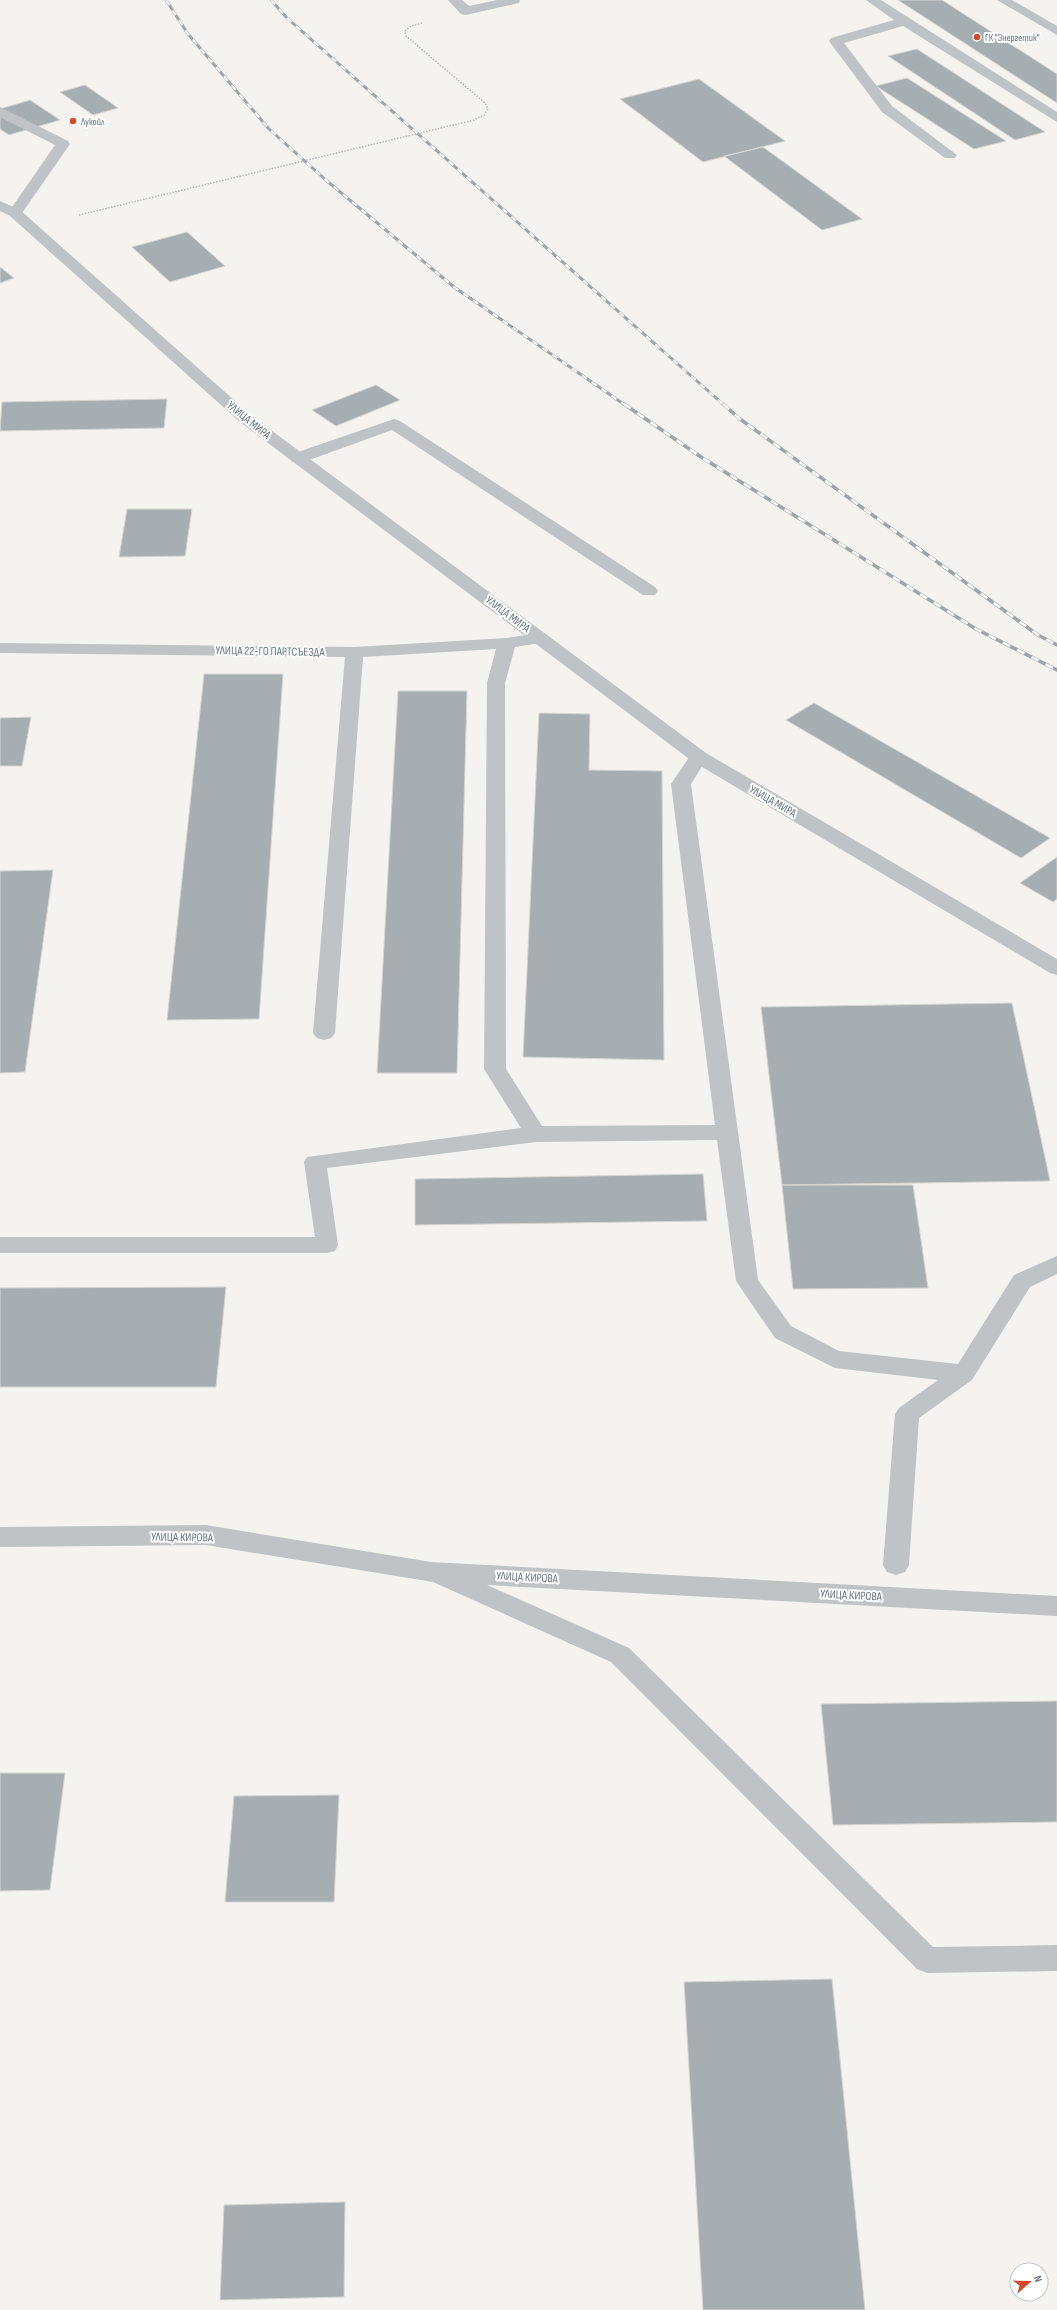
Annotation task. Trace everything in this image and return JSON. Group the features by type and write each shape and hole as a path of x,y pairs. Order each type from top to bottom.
{"street":[{"path":"454,0 466,11 514,0"},
{"path":"872,0 1057,118"},
{"path":"1003,0 1057,31"},
{"path":"905,21 836,41 887,109 950,155"},
{"path":"0,111 63,144 7,209"},
{"name":"УЛИЦА МИРА","path":"7,209 30,227 246,419 699,757 1057,968"},
{"path":"298,458 394,424 649,591"},
{"name":"УЛИЦА 22-ГО ПАРТСЪЕЗДА","path":"0,648 354,652 507,643 540,638"},
{"path":"507,643 496,683 495,1068 536,1134"},
{"path":"324,1033 354,652"},
{"path":"699,757 681,784 746,1281 783,1332 835,1360 964,1374"},
{"path":"0,1245 327,1245 315,1162 536,1134 726,1132"},
{"path":"896,1565 907,1414 964,1374 1022,1281 1057,1264"},
{"name":"УЛИЦА КИРОВА","path":"0,1537 206,1535 431,1572 1057,1606"},
{"path":"431,1572 620,1655 927,1960 1057,1958"}],"path":[{"path":"30,227 474,120 484,115 488,109 485,104 406,36 405,31 411,26 466,11"}],"building":[{"name":"ГК \"Энергетик\"","path":"898,0 942,0 1057,74 1057,103"},
{"path":"917,49 1045,132 1015,140 888,56"},
{"path":"907,78 1006,141 974,149 876,86"},
{"path":"699,79 785,141 703,162 620,99"},
{"path":"85,85 118,108 93,115 60,92"},
{"path":"30,100 60,120 9,135 0,129 0,109"},
{"path":"763,147 862,219 822,230 724,156"},
{"path":"187,232 225,266 170,282 132,247"},
{"path":"0,267 14,278 0,283"},
{"path":"376,385 400,400 336,426 312,410"},
{"path":"167,399 164,428 0,431 2,402"},
{"path":"127,509 192,509 185,556 119,557"},
{"path":"204,674 283,674 259,1019 167,1020"},
{"path":"398,691 467,691 457,1073 377,1073"},
{"path":"814,703 1050,838 1021,858 786,720"},
{"path":"539,713 590,714 589,770 662,771 664,1060 523,1057"},
{"path":"31,717 22,766 0,766 0,718"},
{"path":"1057,857 1057,899 1053,902 1020,883"},
{"path":"53,870 25,1072 0,1073 0,871"},
{"path":"1012,1003 1050,1181 782,1185 761,1007"},
{"path":"703,1174 707,1221 415,1225 415,1179"},
{"path":"782,1185 913,1185 928,1288 793,1289"},
{"path":"226,1287 216,1387 0,1387 0,1288"},
{"path":"1057,1701 1057,1822 833,1825 821,1704"},
{"path":"0,1773 65,1773 50,1890 0,1891"},
{"path":"339,1795 334,1902 225,1902 234,1796"},
{"path":"832,1979 865,2310 703,2310 684,1982"},
{"path":"345,2202 344,2297 220,2300 224,2205"}],"railway":[{"path":"166,0 188,34 269,129 327,181 454,287 625,405"},
{"path":"271,0 287,18 724,405"},
{"path":"624,404 701,457 976,629 1057,670"},
{"path":"723,404 740,419 1038,635 1057,645"}],"place":[{"name":"ГК \"Энергетик\"","path":"977,37"},
{"name":"Лукойл","path":"73,121"}]}
